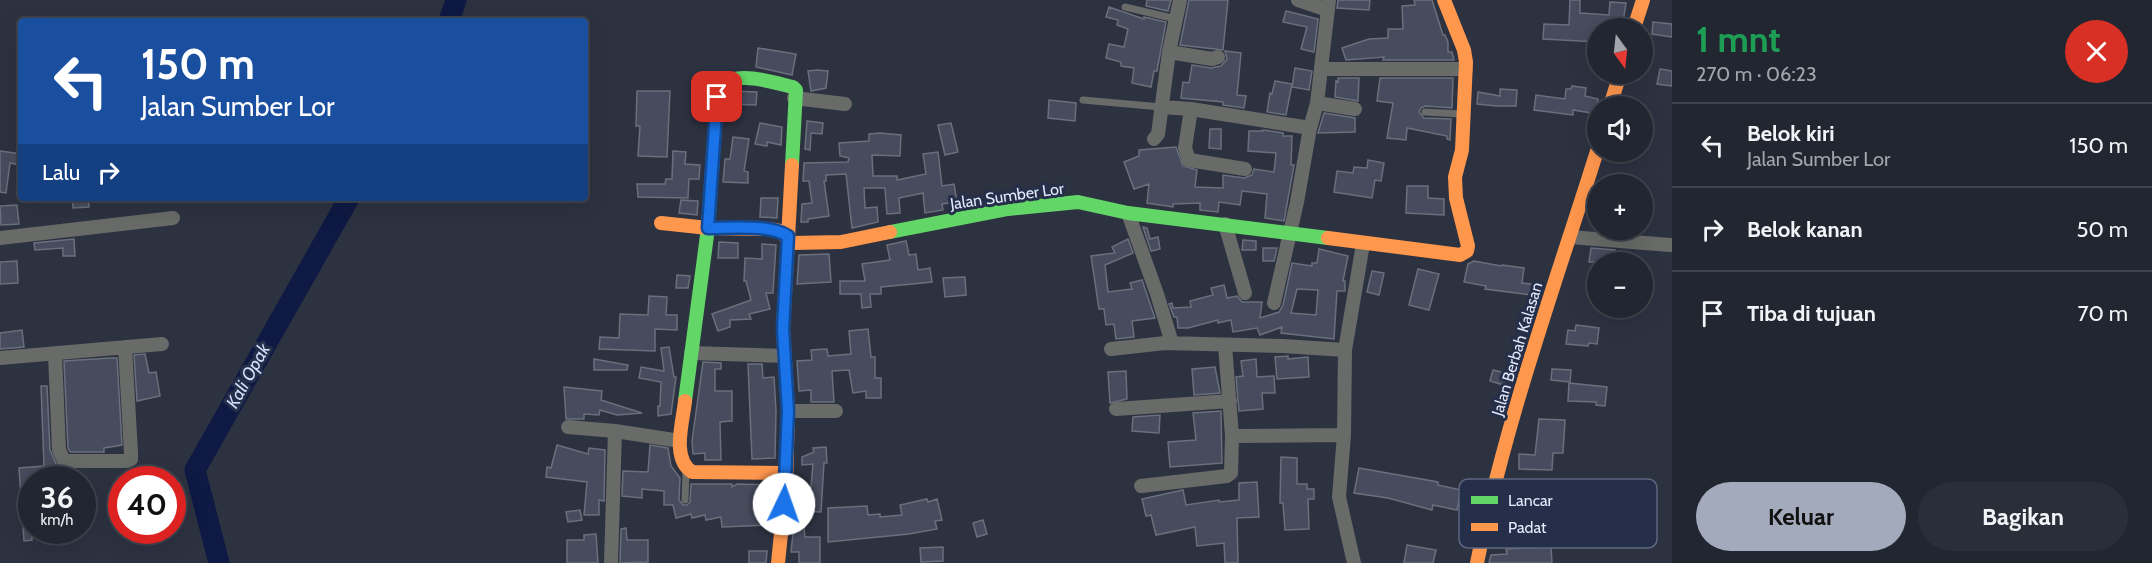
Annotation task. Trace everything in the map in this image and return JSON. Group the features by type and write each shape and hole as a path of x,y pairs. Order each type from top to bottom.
{"street":[{"path":"1154,139 1158,134 1169,52 1180,0"},
{"path":"1274,303 1317,104 1329,5 1298,0"},
{"path":"1444,0 1464,50 1466,69 1464,114"},
{"path":"1637,18 1643,0"},
{"path":"1169,52 1212,59 1218,57"},
{"path":"1321,69 1466,69"},
{"path":"778,563 785,473 788,411 783,329 796,90 793,87 738,77 729,79 720,85 717,97 708,228 680,441 681,461 686,469 692,472 785,473"},
{"path":"794,98 845,104"},
{"path":"1317,104 1355,109"},
{"path":"1161,107 1191,109 1310,128"},
{"path":"1191,109 1185,148 1189,160 1245,169"},
{"name":"Jalan Sumber Lor","path":"661,223 708,228 769,229 780,231 794,243 841,242 1008,209 1078,202 1128,213 1460,255 1467,251 1468,246 1456,198 1455,177 1462,150 1464,114"},
{"name":"Jalan Berbah Kalasan","path":"1496,479 1506,440 1594,162"},
{"path":"1128,213 1172,343"},
{"path":"0,238 174,218"},
{"path":"1225,224 1245,293"},
{"path":"1570,237 1670,245"},
{"path":"1354,563 1339,497 1344,435 1345,350 1363,244"},
{"path":"1111,349 1172,343 1345,350"},
{"path":"0,358 162,344"},
{"path":"1141,486 1227,476 1230,473 1232,436 1225,345"},
{"path":"56,354 59,450 64,460 127,461 131,459 131,453 125,347"},
{"path":"691,353 784,356"},
{"path":"1116,409 1230,401"},
{"path":"788,411 836,411"},
{"path":"568,426 680,441"},
{"path":"610,563 615,431"},
{"path":"1232,436 1344,435"},
{"name":"Jalan Berbah Kalasan","path":"1477,563 1480,548"}],"lane":[{"path":"1125,7 1176,19"},
{"path":"1083,100 1161,107"},
{"path":"1425,112 1464,114"},
{"path":"685,500 686,469"}],"building":[{"path":"1147,0 1171,0 1168,11 1146,6"},
{"path":"1189,0 1228,0 1223,50 1180,45"},
{"path":"1338,0 1370,0 1369,10 1337,8"},
{"path":"1414,0 1432,0 1443,35 1448,42 1448,52 1452,52 1454,60 1383,60 1384,57 1346,60 1342,48 1369,39 1388,38 1388,29 1403,29 1402,6 1415,5"},
{"path":"1570,0 1580,0 1580,13 1609,15 1610,2 1626,3 1624,18 1587,18 1587,41 1543,39 1544,24 1569,25"},
{"path":"1109,7 1144,19 1144,17 1166,22 1157,71 1154,71 1151,87 1132,83 1134,68 1121,66 1121,62 1106,58 1109,44 1124,47 1128,29 1117,25 1118,20 1106,17"},
{"path":"1286,11 1318,19 1314,52 1301,49 1307,27 1283,22"},
{"path":"1653,22 1672,24 1672,37 1653,34"},
{"path":"758,48 796,54 792,75 756,67"},
{"path":"1225,51 1241,53 1237,95 1246,96 1244,108 1223,105 1223,102 1181,98 1183,82 1189,83 1192,65 1211,68 1221,66 1227,59"},
{"path":"1295,68 1312,71 1309,90 1292,87"},
{"path":"1660,69 1672,71 1672,86 1657,84"},
{"path":"808,71 828,71 826,88 811,91"},
{"path":"1338,78 1359,78 1358,101 1335,97"},
{"path":"1380,78 1453,78 1452,108 1425,106 1419,112 1424,118 1451,119 1450,140 1447,136 1407,128 1406,140 1387,138 1393,103 1377,101"},
{"path":"1275,81 1292,84 1286,115 1267,112 1270,93 1272,94"},
{"path":"1572,86 1586,88 1587,112 1573,110 1573,115 1534,110 1536,95 1565,99 1566,89 1571,89"},
{"path":"1500,89 1517,90 1516,106 1477,104 1478,92 1500,96"},
{"path":"637,91 670,91 667,157 638,156 640,126 636,126"},
{"path":"733,91 757,92 756,105 729,104 730,94"},
{"path":"1049,100 1076,103 1075,121 1048,118"},
{"path":"1324,113 1355,118 1355,132 1318,133"},
{"path":"807,121 823,123 822,134 811,133 810,150 805,149"},
{"path":"760,123 782,127 781,145 767,142 767,146 755,144"},
{"path":"951,123 958,152 945,155 938,125"},
{"path":"1210,129 1221,129 1221,149 1209,148"},
{"path":"1263,130 1283,133 1283,136 1292,136 1291,165 1294,165 1284,221 1265,218 1267,194 1242,191 1240,205 1219,202 1218,212 1200,210 1200,203 1173,204 1173,207 1147,203 1149,184 1134,189 1124,162 1139,156 1139,150 1176,147 1183,166 1197,170 1195,187 1223,188 1223,175 1244,178 1252,175 1254,169 1274,172 1276,153 1248,151 1249,131"},
{"path":"869,134 901,135 900,156 872,155 873,176 897,176 897,180 926,174 923,154 938,152 942,186 954,184 957,202 942,204 943,210 925,213 923,193 899,198 900,213 887,214 885,188 864,188 865,208 877,207 878,222 852,228 846,174 826,175 826,181 824,181 829,216 801,222 802,204 812,203 809,181 803,181 804,163 848,162 849,158 840,156 839,143 869,141"},
{"path":"733,137 749,139 744,171 748,172 748,183 723,182 725,159 730,159"},
{"path":"0,151 18,154 18,164 10,163 6,193 0,192"},
{"path":"673,151 686,152 685,164 700,165 699,179 689,179 688,198 638,197 637,184 665,184 666,179 672,179"},
{"path":"1368,160 1384,163 1381,181 1375,180 1372,198 1334,192 1337,171 1353,173 1354,167 1367,168"},
{"path":"1407,186 1428,186 1428,198 1444,199 1444,215 1406,213"},
{"path":"761,198 778,198 777,218 760,217"},
{"path":"681,200 698,201 697,215 679,213"},
{"path":"72,201 88,201 89,207 73,208"},
{"path":"17,205 19,224 1,225 0,206"},
{"path":"1143,227 1147,228 1150,239 1158,237 1160,249 1151,251"},
{"path":"74,239 75,256 63,256 63,248 35,250 34,243"},
{"path":"1128,239 1133,253 1105,265 1108,292 1132,289 1130,283 1142,280 1155,318 1132,321 1134,337 1116,339 1114,324 1106,325 1104,309 1099,309 1091,256 1115,253 1112,247"},
{"path":"1243,240 1256,241 1256,250 1242,250"},
{"path":"906,241 909,255 916,254 918,270 930,268 932,282 881,287 881,294 870,294 871,307 862,308 861,294 840,294 840,281 865,281 862,264 890,260 887,245"},
{"path":"719,242 738,243 738,258 718,258"},
{"path":"762,244 776,245 773,293 766,293 770,309 749,314 751,319 730,320 730,327 718,331 712,314 751,300 746,281 744,281 745,258 762,259"},
{"path":"1263,248 1277,248 1274,261 1263,261"},
{"path":"1591,248 1615,250 1615,252 1590,252"},
{"path":"1319,249 1348,256 1343,281 1345,281 1345,291 1337,291 1334,339 1281,333 1282,327 1260,335 1257,328 1233,332 1231,320 1218,323 1218,320 1188,328 1178,328 1177,317 1174,317 1169,304 1172,303 1173,308 1191,307 1190,301 1213,295 1211,288 1224,285 1227,298 1237,296 1242,302 1262,302 1260,318 1279,312 1283,305 1292,263 1312,266 1312,263 1317,263","holes":["1297,289 1318,290 1316,315 1291,313"]},
{"path":"829,254 831,282 797,284 799,255"},
{"path":"17,261 18,283 0,284 0,262"},
{"path":"1474,261 1524,268 1522,283 1541,285 1539,296 1485,289 1486,286 1464,282 1468,264"},
{"path":"1418,269 1439,274 1429,310 1409,305"},
{"path":"1372,271 1384,273 1379,295 1367,292"},
{"path":"677,275 690,276 688,288 676,288"},
{"path":"965,277 966,295 945,297 943,278"},
{"path":"649,296 667,297 666,315 677,315 677,330 655,329 655,351 599,349 600,337 619,338 620,314 648,315"},
{"path":"1576,325 1599,328 1597,344 1589,343 1588,346 1566,344 1568,330 1575,331"},
{"path":"868,329 871,357 875,357 875,378 881,378 881,398 866,398 866,391 853,393 849,370 832,371 834,402 811,402 811,390 799,391 797,361 812,360 811,350 827,349 828,356 851,354 849,331"},
{"path":"22,330 24,347 0,349 0,333"},
{"path":"669,347 674,377 676,377 671,414 658,416 661,382 639,378 641,367 664,371 661,348"},
{"path":"145,354 149,373 156,372 160,396 137,401 134,355"},
{"path":"1288,356 1288,359 1308,357 1309,377 1277,379 1275,357"},
{"path":"117,358 122,445 104,448 104,452 70,452 64,361"},
{"path":"594,359 628,365 627,370 594,370"},
{"path":"1256,359 1257,377 1274,376 1275,393 1262,393 1263,409 1239,411 1236,377 1243,376 1241,361"},
{"path":"703,362 721,363 721,369 715,369 715,391 732,391 732,421 720,422 721,460 705,460 705,453 693,454 692,441"},
{"path":"748,364 762,364 763,378 774,377 775,458 752,459"},
{"path":"1215,367 1220,393 1194,395 1192,369"},
{"path":"1552,369 1571,370 1570,382 1551,380"},
{"path":"1493,370 1514,375 1510,387 1490,381"},
{"path":"1126,371 1127,399 1110,403 1108,372"},
{"path":"1569,383 1607,387 1605,406 1596,405 1596,402 1568,401"},
{"path":"41,386 47,386 50,450 57,466 44,466"},
{"path":"564,387 602,391 601,400 642,413 617,415 600,410 599,415 584,414 584,419 566,419"},
{"path":"1221,411 1222,463 1170,467 1168,442 1196,440 1193,413"},
{"path":"1160,415 1159,433 1132,431 1133,417"},
{"path":"1539,419 1565,420 1563,453 1553,453 1552,470 1519,469 1519,454 1535,455"},
{"path":"557,445 588,454 589,448 605,450 604,501 599,500 599,515 584,515 587,482 546,477 547,467 551,468"},
{"path":"650,445 668,448 671,466 680,478 679,500 683,505 690,502 691,484 732,484 732,487 737,484 774,485 770,525 722,527 721,517 706,520 705,515 692,518 691,514 676,518 673,505 664,505 664,491 642,489 642,498 622,496 623,471 648,472"},
{"path":"826,447 827,463 824,463 821,512 802,511 805,537 820,537 820,563 799,563 799,552 791,552 798,489 811,487 813,464 802,465 802,457 814,452 813,448"},
{"path":"1281,457 1297,458 1297,484 1307,484 1307,489 1314,489 1314,499 1308,499 1309,529 1285,530 1283,503 1280,503"},
{"path":"1359,468 1438,482 1438,485 1459,490 1459,500 1457,510 1433,505 1432,510 1388,498 1354,493"},
{"path":"1257,482 1259,517 1237,518 1238,563 1225,563 1224,543 1197,546 1195,527 1156,535 1151,515 1146,516 1142,499 1183,490 1186,505 1219,500 1219,502 1239,500 1239,483"},
{"path":"927,499 928,502 937,499 942,520 935,521 937,529 828,542 828,508 867,506 868,515 880,514 880,517 902,515 900,505"},
{"path":"580,510 582,520 568,522 566,512"},
{"path":"983,520 987,534 977,537 973,523"},
{"path":"626,528 627,540 648,540 648,562 620,563 621,529"},
{"path":"596,534 598,563 567,563 567,540 584,540 584,535"},
{"path":"1407,545 1436,550 1433,563 1404,563"},
{"path":"943,547 943,561 921,562 920,548"},
{"path":"1551,548 1552,563 1489,563 1491,555 1507,554 1506,549"},
{"path":"749,551 767,551 766,563 749,563"}],"waterway":[{"name":"Kali Opak","path":"450,18 456,0"},
{"name":"Kali Opak","path":"219,563 195,470 347,201"}],"traffic: fast":[{"path":"685,401 708,228 717,97 721,87 738,78 749,78 793,87 796,90 792,165"},
{"path":"890,232 1008,209 1078,202 1128,213 1328,238"}],"traffic: slow":[{"path":"1328,238 1460,255 1467,251 1468,246 1456,198 1455,177 1462,150 1466,62 1464,50 1444,0"},
{"path":"1637,18 1643,0"},
{"path":"1613,96 1617,84"},
{"path":"1496,479 1516,406 1593,162"},
{"path":"778,563 786,485 788,411 783,329 792,165"},
{"path":"661,223 708,228 769,229 780,231 793,243 841,242 890,232"},
{"path":"685,401 680,449 686,466 692,472 785,473"},
{"path":"1477,563 1480,548"}],"route":[{"path":"717,97 708,228 769,229 780,231 788,236 783,329 788,411 784,504"}]}
